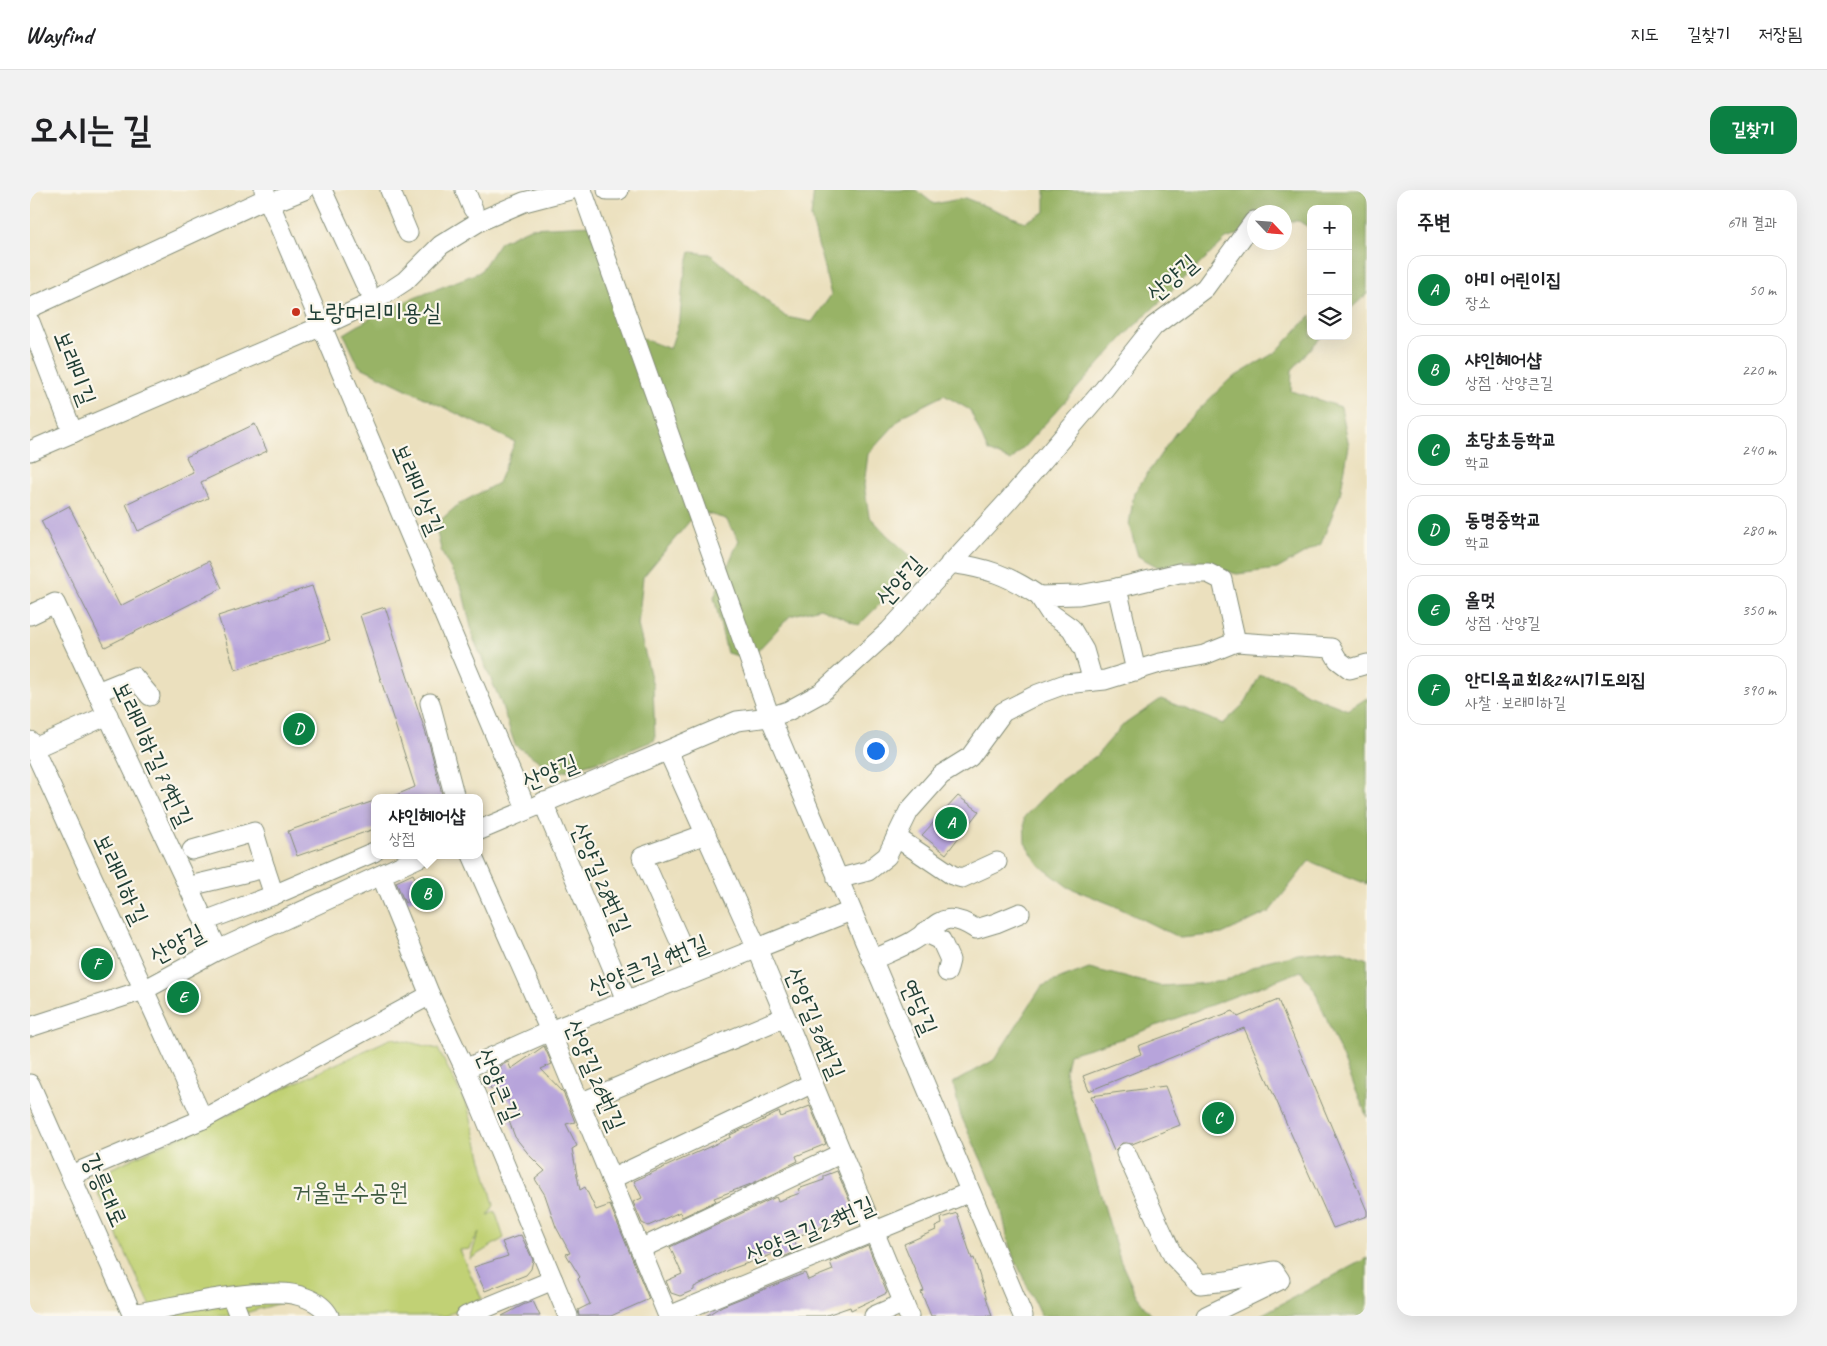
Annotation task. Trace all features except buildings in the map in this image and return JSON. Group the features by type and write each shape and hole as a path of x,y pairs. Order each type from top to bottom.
{"street":[{"path":"30,308 267,198 304,190"},
{"path":"322,190 367,288"},
{"path":"390,190 408,233"},
{"path":"465,190 473,209"},
{"path":"30,451 374,302 405,281 441,245 480,221 524,202 570,190"},
{"name":"연당길","path":"582,190 770,717 1023,1316"},
{"path":"606,190 619,190"},
{"name":"보래미상길","path":"267,198 534,805"},
{"name":"산양길","path":"483,829 534,805 668,752 686,741 737,721 770,717 788,711 821,693 889,631 1015,492 1104,389 1154,326 1205,288 1247,231"},
{"name":"보래미길","path":"30,322 72,433"},
{"path":"950,563 974,566 1013,578 1039,596 1050,613 1072,628 1084,650 1093,681"},
{"path":"1039,596 1079,595 1179,573 1208,573 1222,580 1236,642"},
{"path":"1117,588 1136,671"},
{"name":"보래미하길79번길","path":"30,615 55,603 218,950"},
{"path":"837,879 868,871 887,856 909,811 941,775 970,757 1003,712 1038,694 1064,684 1105,680 1160,663 1204,655 1236,642 1332,648 1338,660 1350,669 1367,664"},
{"path":"97,692 134,677 150,696"},
{"path":"430,703 454,794"},
{"path":"31,747 108,716"},
{"name":"보래미하길","path":"31,747 203,1119"},
{"name":"산양길36번길","path":"668,752 757,948 906,1310"},
{"name":"산양길28번길","path":"534,805 626,1000"},
{"path":"192,850 254,832 274,895"},
{"path":"694,973 642,857 706,834"},
{"path":"896,837 952,875 962,878 998,862"},
{"path":"205,921 274,895 371,853"},
{"name":"산양길","path":"30,1027 144,990 218,950 415,859"},
{"name":"산양길26번길","path":"474,859 550,1030 668,1316"},
{"path":"198,884 265,868"},
{"name":"산양큰길","path":"381,875 430,995 465,1069 568,1316"},
{"name":"산양큰길9번길","path":"465,1069 550,1030 851,911"},
{"path":"872,960 912,941 938,921 961,920 976,929 996,924 1020,913"},
{"path":"924,932 941,940 950,960 947,972"},
{"path":"71,1175 203,1119 430,995"},
{"path":"580,1103 785,1017"},
{"path":"611,1179 813,1083"},
{"name":"강릉대로","path":"30,1084 133,1315"},
{"path":"640,1249 842,1153"},
{"path":"1126,1153 1173,1256 1200,1284 1227,1281 1274,1270 1280,1280 1206,1316"},
{"name":"산양큰길23번길","path":"668,1316 970,1192"},
{"path":"466,1316 553,1280"},
{"path":"133,1315 277,1292 313,1300 322,1305 329,1316"},
{"path":"232,1298 239,1316"},
{"path":"874,1316 906,1310"}],"green space":[{"path":"814,190 916,190 934,204 965,198 1025,222 1045,212 1045,190 1367,190 1367,294 1352,307 1352,205 1307,205 1307,226 1299,221 1292,221 1292,205 1247,205 1247,232 1226,239 1130,330 1011,461 988,451 970,410 944,395 904,415 868,454 864,485 869,516 913,558 881,603 859,625 820,608 790,616 750,659 727,653 714,597 739,540 726,519 698,511 643,577 638,625 653,686 655,740 613,757 557,773 515,745 500,700 474,640 462,589 442,553 435,525 459,504 498,483 515,442 359,366 344,334 384,310 480,272 500,242 530,228 592,225 625,332 670,349 680,319 683,281 690,252 710,254 786,317 812,322 831,295 811,217"},
{"path":"1307,319 1307,340 1318,340 1292,370 1291,391 1341,407 1349,446 1340,495 1321,544 1277,569 1237,574 1190,561 1158,567 1138,556 1129,525 1134,493 1176,432 1229,380 1276,352"},
{"path":"1260,675 1283,679 1307,694 1348,710 1367,698 1367,884 1309,861 1269,912 1222,934 1180,938 1113,905 1068,887 1039,865 1025,843 1024,817 1057,783 1096,756 1122,726 1161,699 1223,724 1245,703"},
{"path":"1339,949 1367,959 1367,1117 1314,989 1301,971 1124,1038 1069,1054 1065,1073 1120,1260 1136,1295 1152,1316 1041,1316 1010,1249 999,1198 961,1116 953,1083 994,1060 1042,986 1089,968 1160,986 1195,984 1226,981 1263,962 1298,953"},
{"name":"거울분수공원","path":"392,1038 438,1049 468,1108 494,1205 488,1216 495,1211 504,1238 470,1259 479,1232 470,1249 459,1250 482,1299 446,1316 322,1316 319,1311 283,1302 235,1316 155,1316 91,1178"},
{"path":"1367,1258 1367,1316 1259,1316"}],"place":[{"name":"노랑머리미용실","path":"296,312"},
{"name":"동명중학교","path":"299,729"},
{"name":"아미 어린이집","path":"951,823"},
{"name":"샤인헤어샵","path":"427,894"},
{"name":"안디옥교회&24시기도의집","path":"97,964"},
{"name":"올멋","path":"183,997"},
{"name":"초당초등학교","path":"1218,1118"}]}
